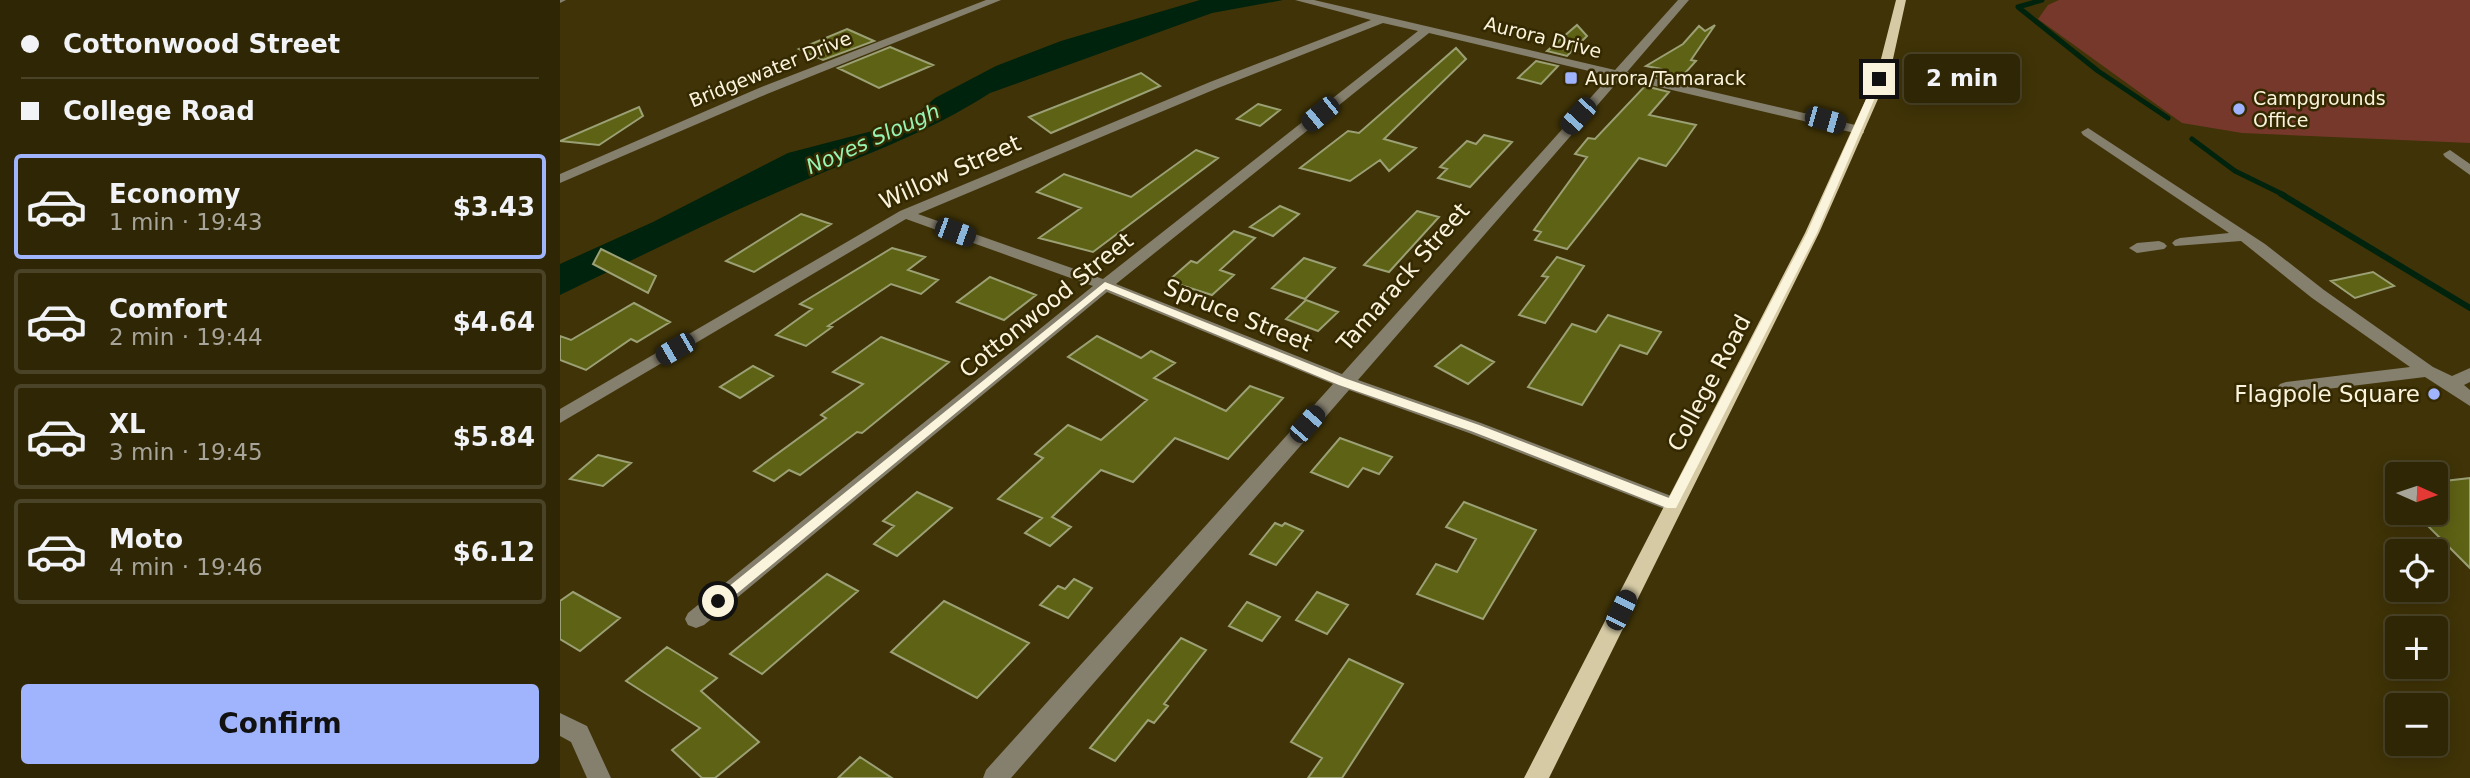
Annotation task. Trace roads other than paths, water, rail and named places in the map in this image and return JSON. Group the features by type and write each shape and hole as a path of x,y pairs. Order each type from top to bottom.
{"main road":[{"name":"College Road","path":"1536,778 1672,505 1778,303 1859,130 1887,59 1901,0"}],"street":[{"name":"Bridgewater Drive","path":"560,179 763,91 996,0"},
{"name":"Aurora Drive","path":"1300,0 1615,76 1720,96 1859,130"},
{"name":"Tamarack Street","path":"995,778 1684,0"},
{"name":"Willow Street","path":"560,417 905,214 1214,85 1383,19"},
{"name":"Cottonwood Street","path":"696,619 1105,285 1427,29"},
{"path":"2088,132 2244,236 2318,294 2427,371 2452,384 2470,400"},
{"path":"2450,154 2470,171"},
{"name":"Spruce Street","path":"905,214 1105,285 1343,382 1475,428 1672,505"},
{"path":"2180,243 2244,236"},
{"path":"2137,248 2159,246"},
{"path":"2286,388 2427,371"},
{"path":"2452,384 2470,374"},
{"path":"560,724 579,734 599,778"}],"water":[{"name":"Noyes Slough","path":"1200,0 1283,0 1212,13 990,93 916,133 787,188 560,295 560,264 653,222 788,153 880,129 913,117 935,98 996,66 1061,41"}],"waterway":[{"path":"2042,0 2018,7 2098,71 2168,118"},
{"path":"2192,139 2235,171 2284,195"},
{"path":"2281,194 2470,308"}],"place":[{"name":"Aurora/Tamarack","path":"1571,78"},
{"name":"Campgrounds Office","path":"2239,109"},
{"name":"Flagpole Square","path":"2434,394"}]}
